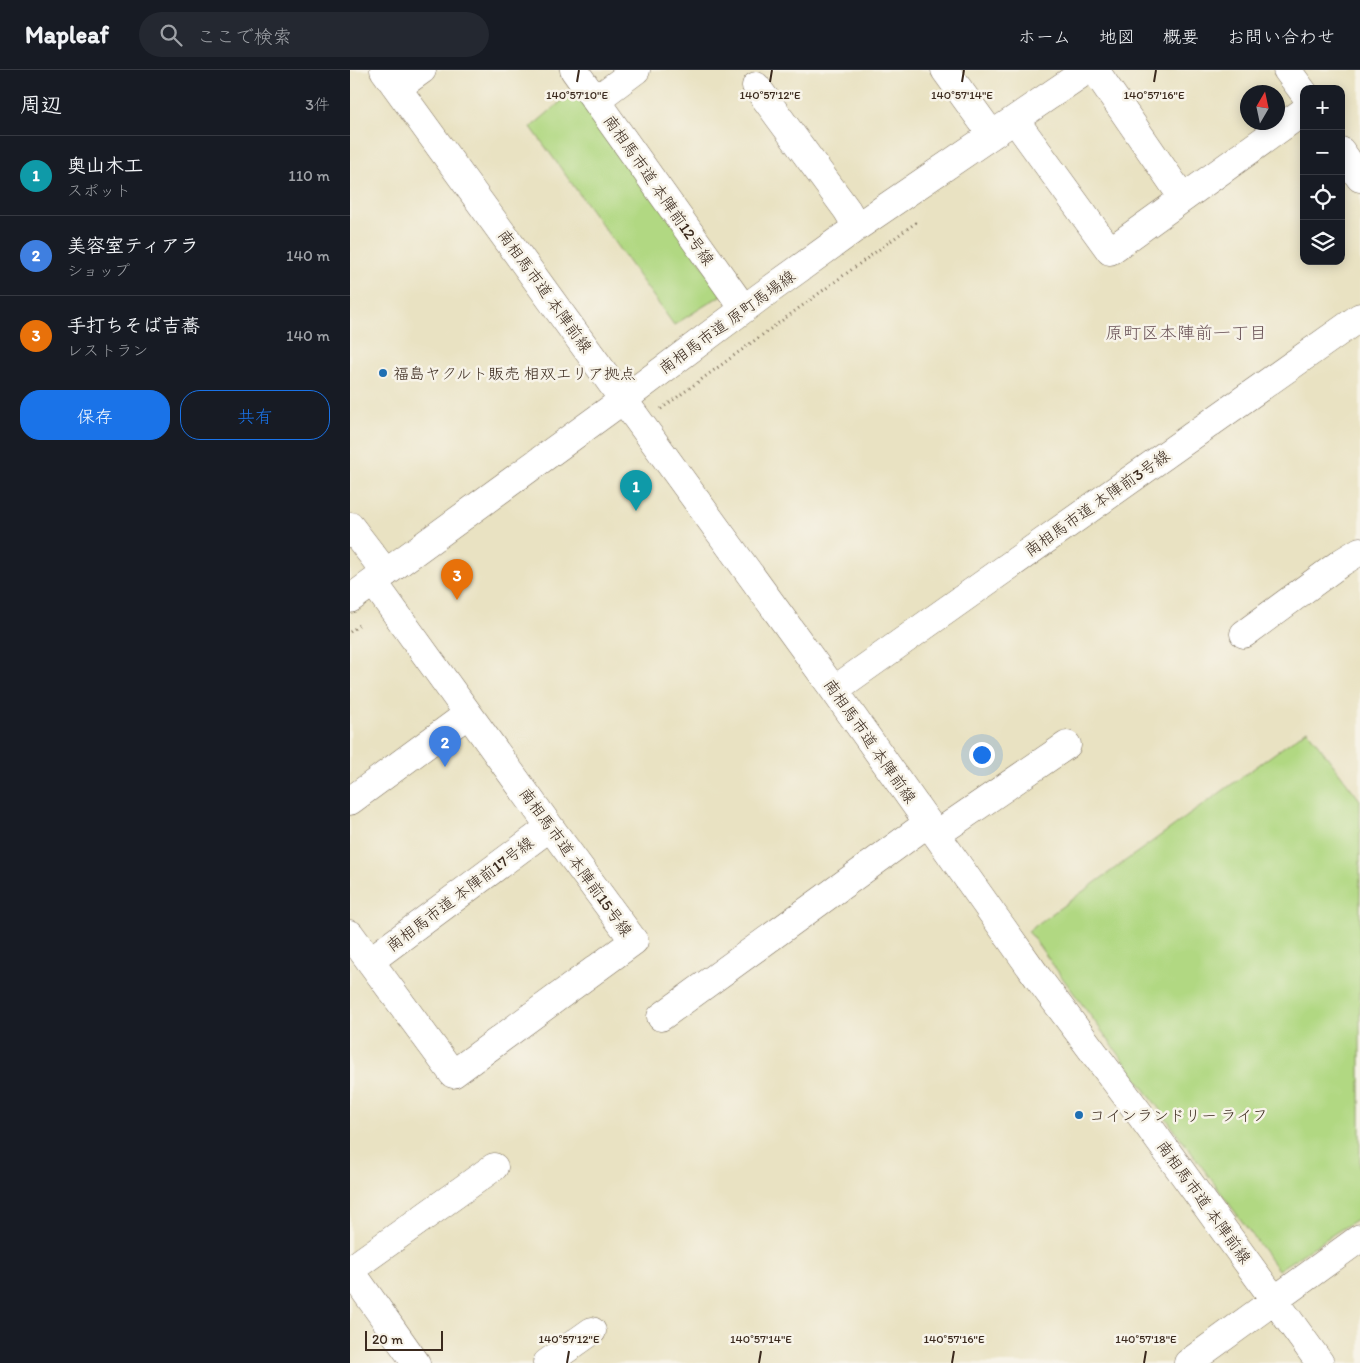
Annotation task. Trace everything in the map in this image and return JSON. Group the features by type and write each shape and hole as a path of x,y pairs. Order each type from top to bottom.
{"street":[{"path":"391,79 422,70"},
{"name":"南相馬市道 本陣前12号線","path":"574,70 744,309"},
{"path":"596,100 636,70"},
{"path":"945,70 992,135"},
{"name":"南相馬市道 原町馬場線","path":"350,599 744,309 857,228 1086,70"},
{"path":"1095,70 1183,198"},
{"path":"1287,70 1300,88"},
{"name":"南相馬市道 本陣前線","path":"391,79 834,690 1038,978 1139,1113 1320,1363"},
{"path":"756,86 847,210 857,228"},
{"path":"1015,120 1110,251 1300,114"},
{"name":"南相馬市道 本陣前3号線","path":"834,690 1360,317"},
{"name":"南相馬市道 本陣前15号線","path":"350,526 380,578 468,714 634,940 453,1074 350,934"},
{"path":"1244,634 1342,562 1360,551"},
{"path":"350,801 468,714"},
{"path":"661,1018 933,828 1067,745"},
{"name":"南相馬市道 本陣前17号線","path":"370,961 550,827"},
{"path":"416,1363 350,1270 494,1167"},
{"path":"1188,1363 1360,1238"},
{"path":"547,1363 592,1331"}],"path":[{"path":"656,412 925,215"}],"green space":[{"path":"577,88 723,294 674,325 531,127"},
{"path":"1307,730 1360,800 1360,1217 1278,1270 1028,931"}],"place":[{"name":"福島ヤクルト販売 相双エリア拠点","path":"383,373"},
{"name":"奥山木工","path":"636,511"},
{"name":"手打ちそば吉蕎","path":"457,600"},
{"name":"美容室ティアラ","path":"445,767"},
{"name":"コインランドリー ライフ","path":"1079,1115"}],"district":[{"name":"原町区本陣前一丁目","path":"1186,333"}]}
